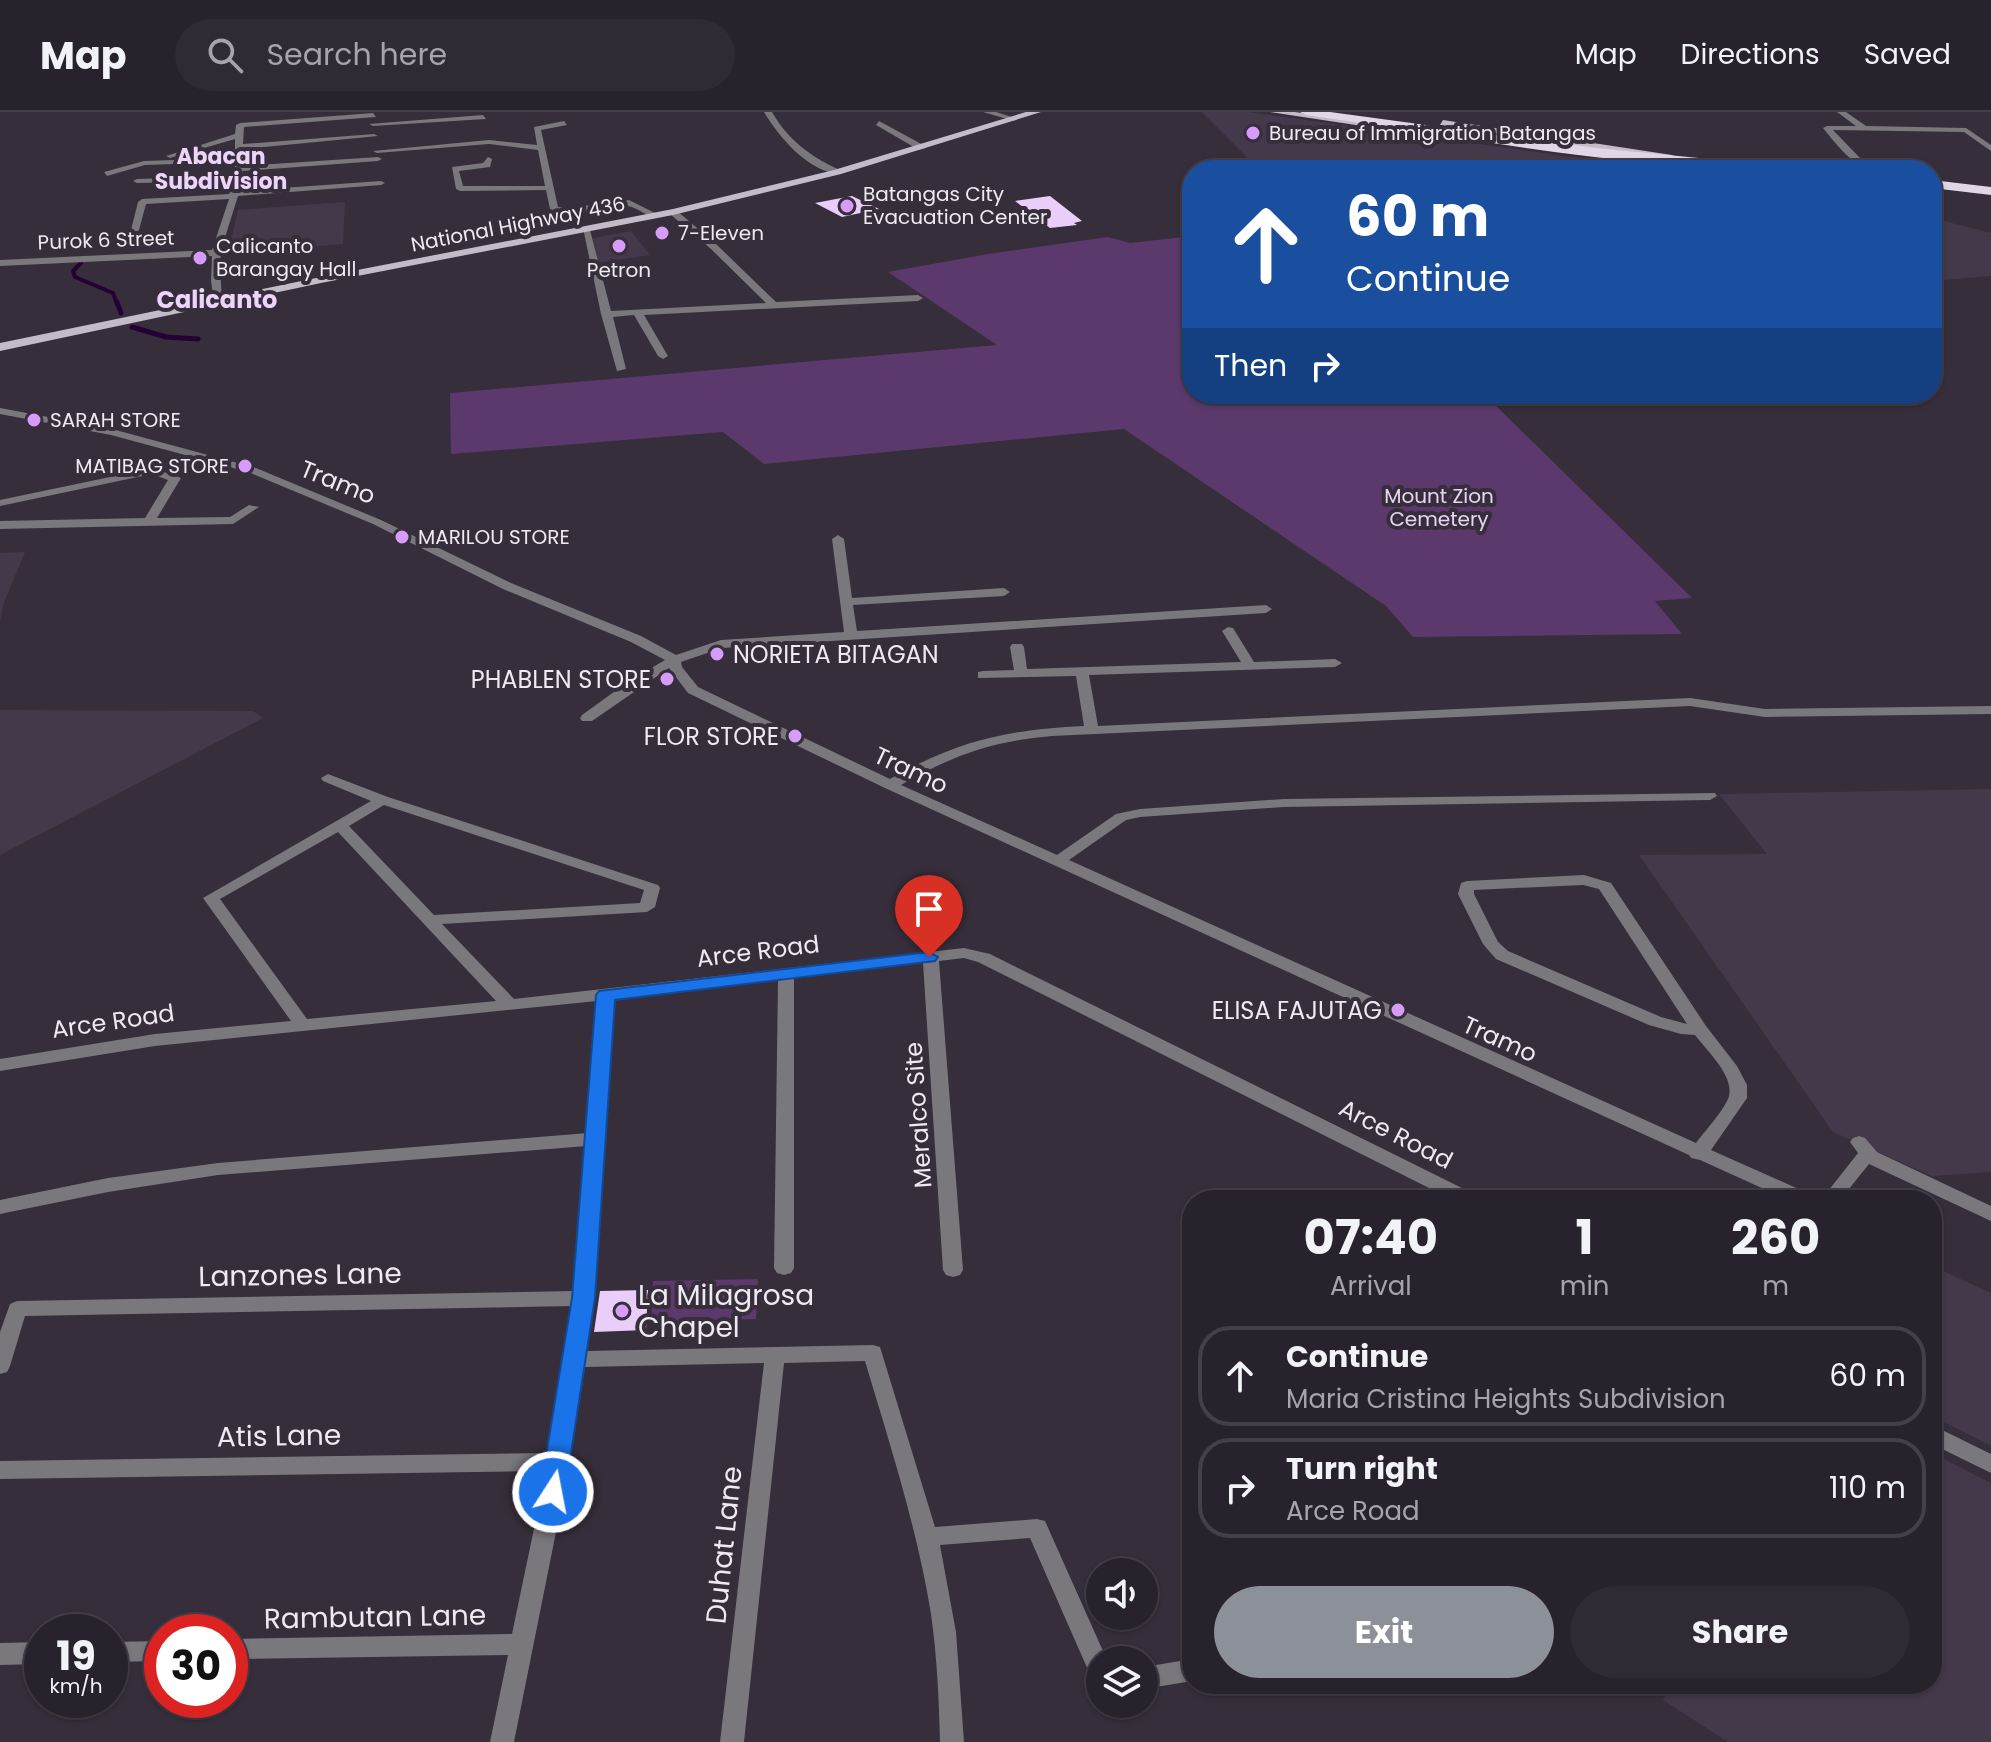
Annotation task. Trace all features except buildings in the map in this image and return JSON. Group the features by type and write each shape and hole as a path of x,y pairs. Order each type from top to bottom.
{"highway":[{"path":"1306,112 1684,160"},
{"path":"1338,112 1519,139"},
{"path":"1942,185 1991,191"}],"main road":[{"name":"National Highway 436","path":"0,347 673,212 837,172 1036,112"},
{"path":"1275,112 1592,154 1684,160"},
{"path":"1364,112 1601,145 1684,160"}],"street":[{"path":"768,112 788,141 815,162 837,172"},
{"path":"987,112 1014,119"},
{"path":"1841,112 1864,128"},
{"path":"219,301 214,280 214,253 233,195 240,125 482,114 489,142"},
{"path":"135,230 142,202 382,186 373,117"},
{"path":"564,123 537,129 547,188 554,209 572,211 629,203 654,216"},
{"path":"879,123 922,148"},
{"path":"1858,160 1827,128 1965,130 1991,149"},
{"path":"107,174 238,142 374,136"},
{"path":"137,181 489,142 540,148"},
{"path":"488,159 490,164 455,169 460,189 504,185 547,188"},
{"path":"154,162 238,169"},
{"path":"673,212 773,305"},
{"path":"586,230 621,369"},
{"name":"Purok 6 Street","path":"0,263 214,253"},
{"path":"606,314 918,298"},
{"path":"637,312 663,356"},
{"name":"Tramo","path":"0,411 112,432 185,456 252,470 377,522 507,586 636,639 674,659 675,668 693,690 890,785 1782,1190"},
{"path":"0,503 153,471 166,465"},
{"path":"149,522 175,478 153,471"},
{"path":"0,525 233,520 253,507"},
{"path":"838,539 851,635"},
{"path":"847,602 1004,592"},
{"path":"587,718 644,675 674,659 733,642 1266,609"},
{"path":"1228,631 1250,666"},
{"path":"1017,647 1021,674"},
{"path":"983,675 1335,663"},
{"path":"1082,672 1092,730"},
{"path":"890,785 966,745 1020,735 1092,730 1690,702 1765,713 1991,710"},
{"path":"328,778 383,800 652,888 647,907 428,920"},
{"path":"1058,861 1121,817 1140,813 1284,803 1710,796"},
{"path":"302,1024 211,898 383,800"},
{"path":"339,824 509,1004"},
{"path":"1698,1154 1739,1093 1731,1070 1700,1030 1601,883 1584,880 1481,883 1465,888 1491,944 1512,961 1670,1026 1700,1030"},
{"name":"Arce Road","path":"0,1065 155,1040 606,995 964,953 984,958 1449,1190"},
{"name":"Meralco Site","path":"929,957 932,964 953,1270"},
{"path":"784,1268 786,974"},
{"path":"502,1742 559,1462 576,1359 597,1139 606,995"},
{"path":"0,1207 108,1185 218,1169 597,1139"},
{"path":"1836,1190 1862,1148 1991,1214"},
{"name":"Lanzones Lane","path":"0,1366 17,1309 584,1290"},
{"path":"576,1359 873,1353 926,1537 945,1643 952,1742"},
{"name":"Duhat Lane","path":"732,1742 775,1355"},
{"path":"1942,1439 1991,1464"},
{"name":"Atis Lane","path":"0,1470 559,1462"},
{"path":"926,1537 1037,1528 1089,1646"},
{"name":"Rambutan Lane","path":"248,1649 521,1644"},
{"path":"0,1654 24,1653"},
{"path":"1158,1676 1182,1672"}],"shaded area":[{"path":"1202,112 1248,112 1605,160 1250,160"},
{"path":"345,202 343,244 228,254 238,210"},
{"path":"1942,221 1991,233 1991,276 1942,280"},
{"name":"Petron","path":"631,231 650,255 598,263 593,238"},
{"path":"25,552 3,605 0,622 0,553"},
{"path":"0,710 253,711 263,718 0,855"},
{"path":"1991,789 1991,1172 1932,1176 1833,1132 1639,855 1767,854 1719,794"},
{"path":"1942,1271 1991,1293 1991,1446 1942,1421"},
{"path":"1942,1458 1991,1483 1991,1742 1728,1742 1663,1700 1667,1694 1942,1694"}],"green space":[{"name":"Mount Zion Cemetery","path":"1108,237 1130,243 1182,237 1182,404 1494,404 1692,598 1655,601 1682,634 1413,637 1386,606 1124,429 764,464 723,432 451,454 450,393 997,345 888,272"},
{"path":"758,1279 756,1319 651,1322 653,1281"}],"waterway":[{"path":"81,263 73,271 75,277 113,293 117,304"},
{"path":"117,302 121,313"},
{"path":"132,327 166,337 198,339"}],"place":[{"name":"Bureau of Immigration Batangas","path":"1253,133"},
{"name":"Batangas City Evacuation Center","path":"847,206"},
{"name":"7-Eleven","path":"662,233"},
{"name":"Petron","path":"619,246"},
{"name":"Calicanto Barangay Hall","path":"200,258"},
{"name":"SARAH STORE","path":"34,420"},
{"name":"MATIBAG STORE","path":"245,466"},
{"name":"MARILOU STORE","path":"402,537"},
{"name":"NORIETA BITAGAN","path":"717,654"},
{"name":"PHABLEN STORE","path":"667,679"},
{"name":"FLOR STORE","path":"795,736"},
{"name":"ELISA FAJUTAG","path":"1398,1010"},
{"name":"La Milagrosa Chapel","path":"622,1311"}],"district":[{"name":"Abacan Subdivision","path":"221,168"},
{"name":"Calicanto","path":"217,299"}],"route":[{"path":"553,1492 584,1298 606,995 929,957"}]}
